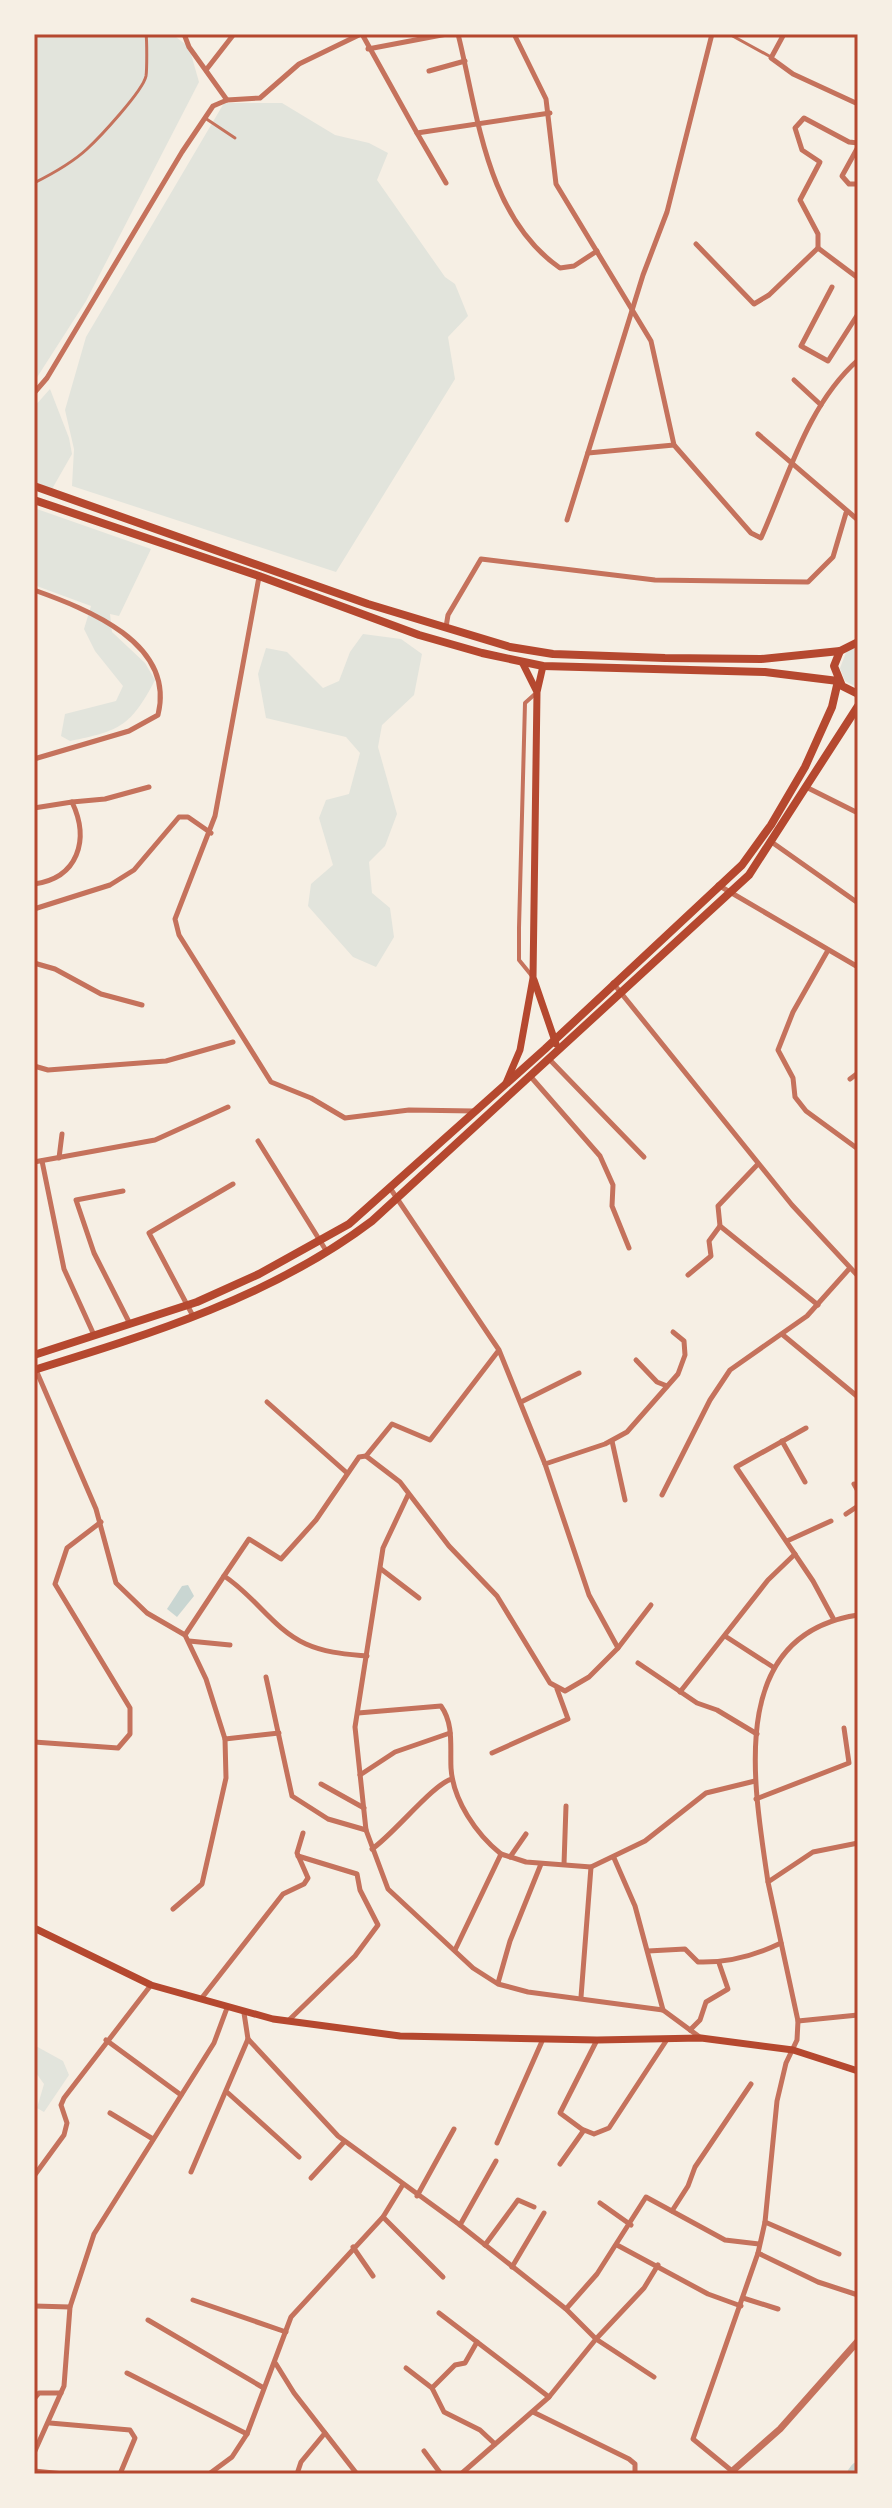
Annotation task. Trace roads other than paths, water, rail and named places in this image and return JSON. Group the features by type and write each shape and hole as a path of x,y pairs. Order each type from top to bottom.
{"main road":[{"path":"34,486 445,629 542,652 761,659 840,651 857,641"},
{"path":"34,500 259,576 419,635 521,661 543,666 765,672 838,681 858,694"},
{"path":"34,1355 188,1306 259,1274 349,1224 554,1041 612,983 742,865 805,767 832,707 838,681 834,666 840,651"},
{"path":"521,661 537,692"},
{"path":"505,1085 520,1050 533,978 537,692 543,666"},
{"path":"35,1370 193,1317 327,1253 397,1199 729,894 773,843 858,706"},
{"path":"533,978 554,1041 561,1051"},
{"path":"34,1928 151,1985 244,2013 288,2021 359,2032 597,2040 701,2038 793,2050 858,2071"}],"street":[{"path":"184,34 227,100"},
{"path":"206,70 234,34"},
{"path":"34,393 47,378 143,212 213,106 227,100 260,98 299,64 362,34 446,183"},
{"path":"368,49 447,34"},
{"path":"458,34 495,184 519,223 551,262 565,269 597,251"},
{"path":"514,34 539,82 550,113 556,184 651,341 674,445 743,525 761,538 804,435 821,405 858,360"},
{"path":"567,520 633,307 667,212 712,34"},
{"path":"784,34 771,58 793,74 858,104"},
{"path":"429,71 465,61"},
{"path":"417,133 550,113"},
{"path":"696,244 754,304 769,295 818,248 818,234 800,200 820,162 802,150 795,128 804,118 858,145 842,176 849,184 858,184"},
{"path":"818,248 858,278"},
{"path":"832,287 801,346 828,361 858,314"},
{"path":"794,380 821,405"},
{"path":"758,434 846,513 858,520"},
{"path":"588,453 674,445"},
{"path":"445,629 448,615 481,559 655,580 808,582 833,557 846,513"},
{"path":"259,576 211,833 175,919 179,935 271,1082 311,1098 345,1118 409,1110 474,1111"},
{"path":"34,590 80,607 125,631 157,675 163,694 158,715 129,731 34,759"},
{"path":"542,652 543,666"},
{"path":"533,978 519,960 519,928 525,703 537,692"},
{"path":"34,808 105,799 149,787"},
{"path":"806,787 858,813"},
{"path":"34,884 64,876 74,865 79,817 72,802"},
{"path":"34,909 110,885 134,870 179,817 188,817 211,833"},
{"path":"773,843 858,903"},
{"path":"718,885 827,952 858,967"},
{"path":"827,952 793,1012 778,1050 793,1078 795,1097 806,1111 858,1149"},
{"path":"34,963 55,969 101,994 142,1005"},
{"path":"612,983 758,1164 858,1276"},
{"path":"34,1066 48,1070 166,1061 233,1042"},
{"path":"550,1060 644,1157"},
{"path":"850,1079 858,1073"},
{"path":"531,1077 600,1156 613,1185 612,1206 629,1248"},
{"path":"34,1162 155,1140 228,1107"},
{"path":"59,1158 62,1134"},
{"path":"258,1141 327,1253"},
{"path":"42,1161 64,1269 94,1337"},
{"path":"688,1275 711,1256 709,1241 720,1226 718,1206 758,1164"},
{"path":"193,1317 149,1233 233,1184"},
{"path":"390,1188 499,1350 545,1464 589,1595 618,1648"},
{"path":"123,1191 76,1200 94,1253 130,1325"},
{"path":"720,1226 818,1305"},
{"path":"662,1495 710,1400 730,1370 783,1335 818,1305 849,1269"},
{"path":"545,1464 612,1441 627,1432 678,1374 685,1355 684,1341 673,1332"},
{"path":"783,1335 858,1397"},
{"path":"187,1638 249,1539 281,1559 316,1520 359,1457 366,1456 392,1424 430,1440 499,1350"},
{"path":"636,1360 657,1382 667,1386"},
{"path":"35,1370 101,1522 116,1583 147,1613 187,1638 230,1645"},
{"path":"521,1402 579,1373"},
{"path":"267,1402 347,1473"},
{"path":"806,1428 736,1467 787,1541 833,1618"},
{"path":"612,1441 625,1500"},
{"path":"782,1441 805,1482"},
{"path":"366,1456 400,1482 449,1546 497,1596 557,1689 568,1719 492,1753"},
{"path":"854,1484 858,1491"},
{"path":"408,1495 383,1548 358,1713 356,1750 366,1830 380,1871 397,1900 498,1984 528,1992 663,2010 701,2038"},
{"path":"846,1514 858,1506"},
{"path":"787,1541 831,1521"},
{"path":"34,1742 118,1748 130,1734 130,1708 55,1584 67,1548 101,1522"},
{"path":"680,1692 768,1580 795,1554"},
{"path":"380,1568 419,1598"},
{"path":"224,1576 243,1587 288,1633 304,1644 331,1653 367,1656"},
{"path":"557,1689 565,1691 589,1677 618,1648 651,1605"},
{"path":"858,1615 833,1618 800,1636 773,1667 766,1681 757,1734 756,1799 768,1882 798,2021 793,2050 777,2101 765,2222 758,2253 693,2439 730,2473 780,2429 858,2341"},
{"path":"725,1636 773,1667"},
{"path":"173,1909 202,1884 226,1778 225,1739 206,1679 187,1638"},
{"path":"638,1663 680,1692 757,1734"},
{"path":"266,1677 292,1796 328,1819 366,1830"},
{"path":"358,1713 436,1704 445,1712 450,1733 452,1779 461,1804 501,1854 541,1864 591,1867 614,1858 666,1826 689,1803 706,1793 755,1781"},
{"path":"756,1799 849,1763 844,1728"},
{"path":"225,1739 279,1733"},
{"path":"360,1775 395,1752 450,1733"},
{"path":"372,1849 395,1831 439,1785 452,1779"},
{"path":"321,1784 365,1808"},
{"path":"564,1864 566,1806"},
{"path":"201,1999 283,1894 304,1884 308,1878 298,1856 303,1833"},
{"path":"510,1857 526,1834"},
{"path":"768,1882 813,1852 858,1843"},
{"path":"455,1950 501,1854"},
{"path":"288,2021 355,1956 378,1925 357,1874 298,1856"},
{"path":"614,1858 635,1906 663,2010"},
{"path":"498,1984 510,1941 541,1864"},
{"path":"581,1997 591,1867"},
{"path":"648,1951 685,1949 698,1962 719,1963 758,1954 781,1943"},
{"path":"690,2030 700,2020 706,2002 728,1989 719,1963"},
{"path":"34,2176 64,2135 67,2123 61,2105 64,2098 151,1985"},
{"path":"34,2453 61,2393 70,2307 94,2234 220,2033 227,2008"},
{"path":"191,2172 228,2093 248,2039 244,2013"},
{"path":"798,2021 858,2015"},
{"path":"248,2039 344,2142 460,2225 566,2309 596,2339 654,2377"},
{"path":"497,2143 543,2039"},
{"path":"106,2040 181,2095"},
{"path":"597,2040 560,2113 594,2134 609,2128 666,2041"},
{"path":"672,2211 688,2186 695,2167 751,2084"},
{"path":"228,2093 299,2157"},
{"path":"110,2113 153,2139"},
{"path":"417,2196 454,2129"},
{"path":"560,2164 584,2130"},
{"path":"311,2178 344,2142"},
{"path":"460,2225 496,2161"},
{"path":"209,2474 232,2457 247,2434 262,2387 276,2363 291,2317 383,2217 402,2186"},
{"path":"566,2309 597,2274 646,2197 725,2240 759,2244"},
{"path":"485,2245 518,2200 534,2207"},
{"path":"600,2203 631,2225"},
{"path":"512,2267 544,2213"},
{"path":"383,2217 443,2277"},
{"path":"765,2222 839,2254"},
{"path":"617,2245 698,2289 741,2306"},
{"path":"353,2247 373,2276"},
{"path":"758,2253 818,2282 858,2295"},
{"path":"461,2474 549,2397 596,2339 644,2288 658,2265"},
{"path":"743,2298 778,2309"},
{"path":"193,2300 286,2332"},
{"path":"34,2306 70,2307"},
{"path":"439,2313 549,2397"},
{"path":"148,2320 262,2387"},
{"path":"432,2388 455,2365 465,2363 477,2342"},
{"path":"276,2363 357,2474"},
{"path":"406,2368 432,2388 444,2412 480,2430 495,2444"},
{"path":"127,2373 247,2434"},
{"path":"34,2399 39,2393 61,2393"},
{"path":"533,2412 629,2459 635,2464 635,2474"},
{"path":"50,2423 130,2430 135,2438 120,2474"},
{"path":"297,2474 301,2462 325,2433"},
{"path":"424,2451 441,2474"},
{"path":"34,2471 64,2474"}],"lane":[{"path":"34,183 86,150 138,91 146,77 143,61 149,46 146,34"},
{"path":"729,34 771,58"},
{"path":"205,118 235,138"}],"waterway":[{"path":"855,2474 858,2470"}]}
